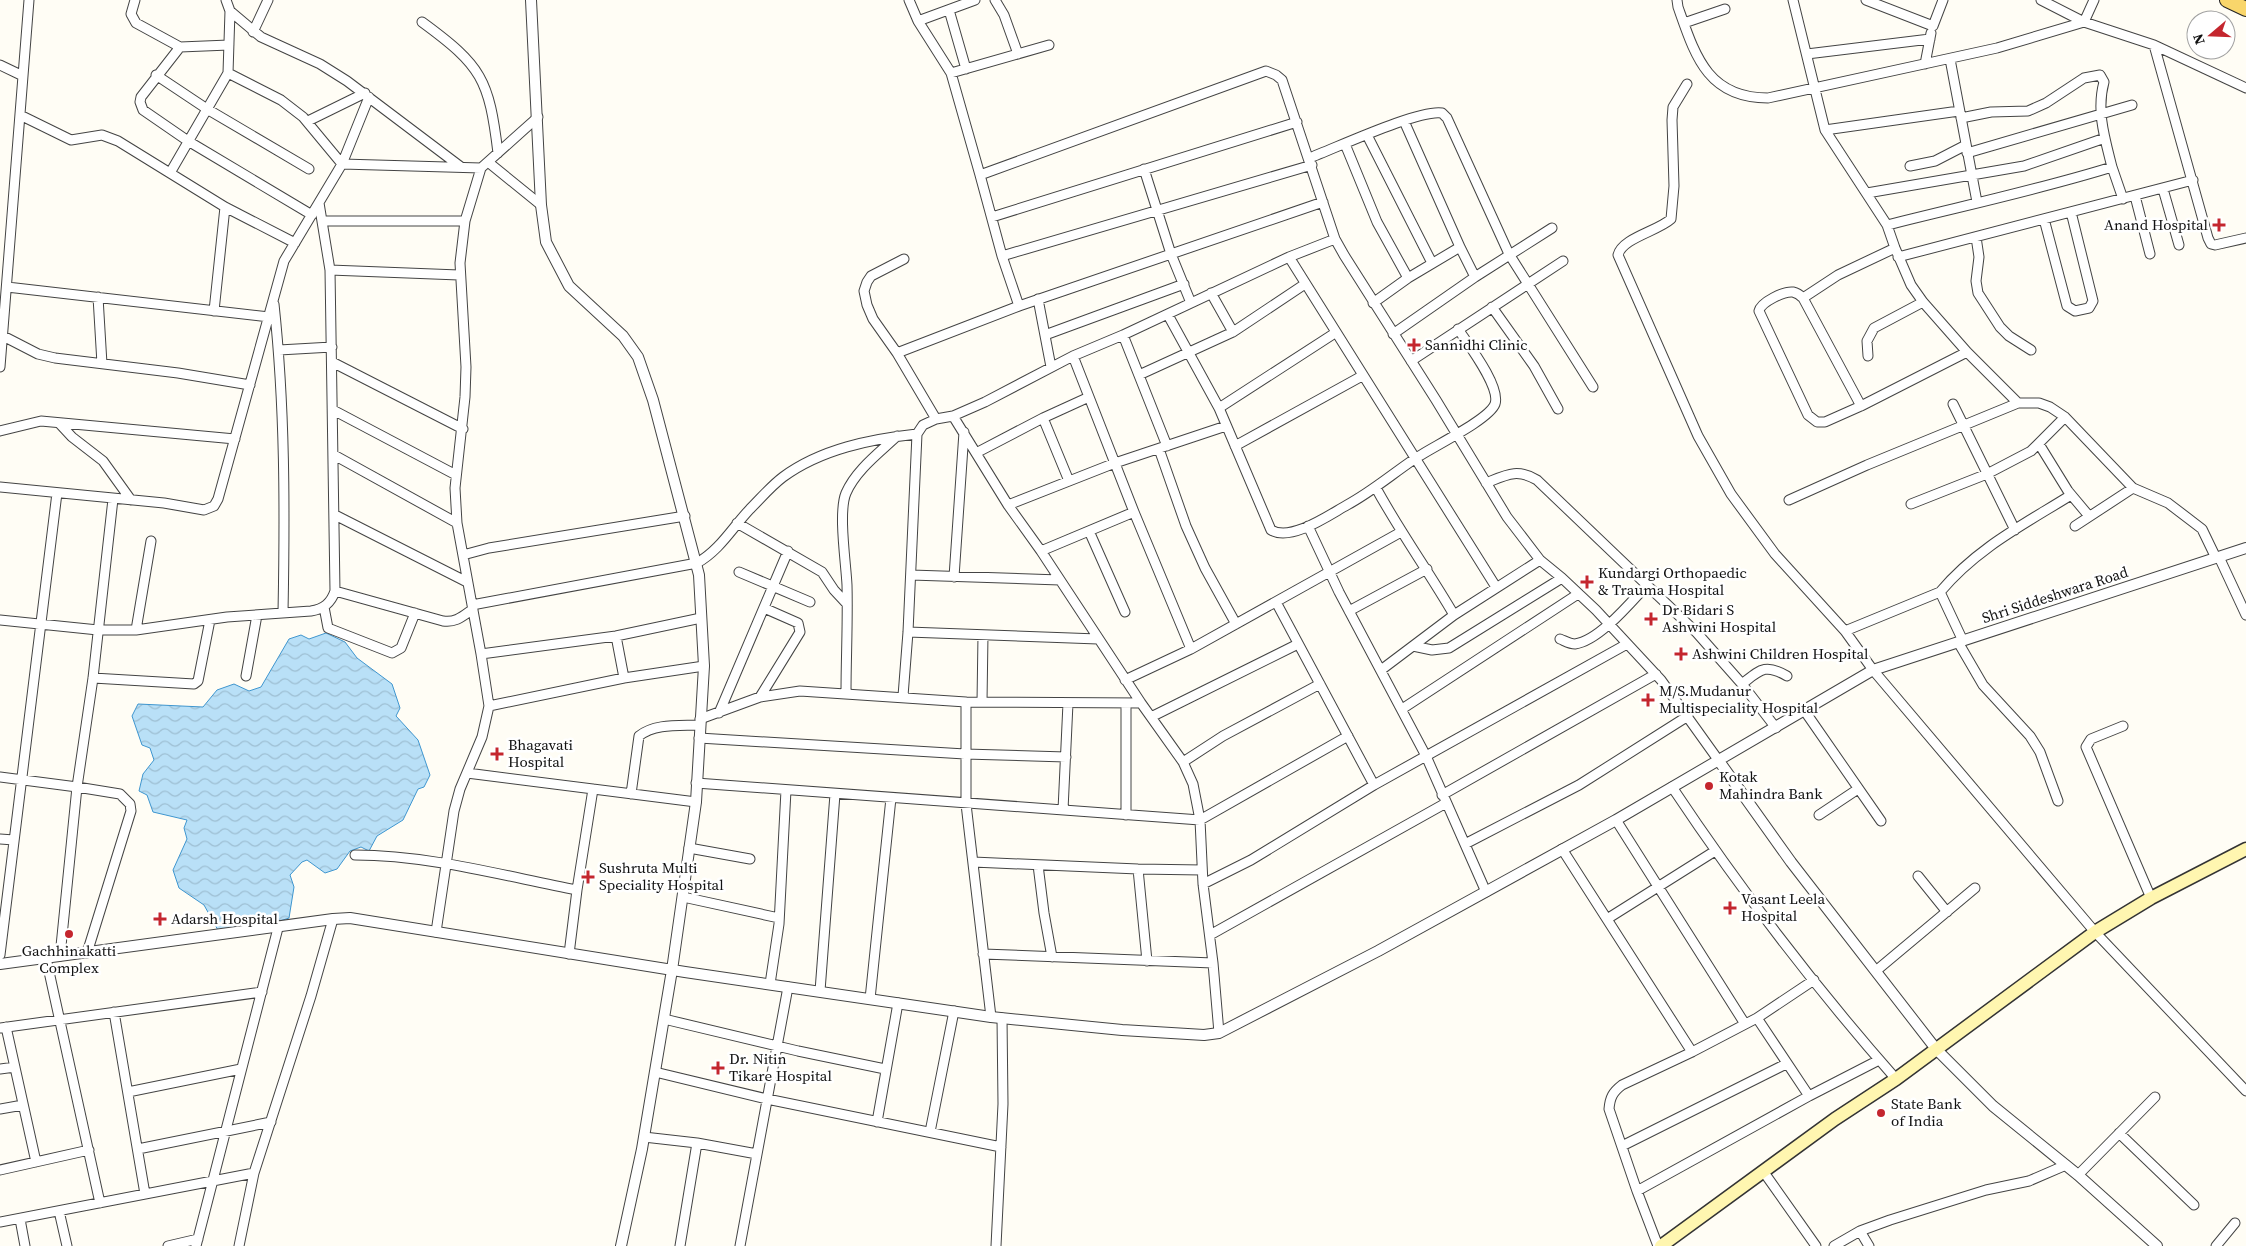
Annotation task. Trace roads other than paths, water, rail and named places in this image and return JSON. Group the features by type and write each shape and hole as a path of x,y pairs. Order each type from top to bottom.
{"main road":[{"path":"1660,1246 1834,1119 1896,1079 2095,932 2152,898 2246,849"}],"street":[{"path":"0,367 29,0"},
{"path":"135,0 131,14 136,23 180,47 229,45"},
{"path":"170,173 228,73 230,11 226,0"},
{"path":"253,32 268,0"},
{"path":"531,0 541,205 546,242 569,286 623,336 638,357 653,400 697,563 701,618 704,666 696,802 664,1019 644,1137 621,1246"},
{"path":"908,0 918,22 951,73 1002,256 1019,306"},
{"path":"918,22 975,0"},
{"path":"995,0 1004,15 1018,54"},
{"path":"1677,0 1684,23 1702,65 1721,86 1750,98 1768,98 1997,48 2084,22 2094,0"},
{"path":"1793,0 1816,87 1825,130 1887,226 1896,253 1911,285 1923,302 1967,352 2018,403"},
{"path":"1866,0 1933,26"},
{"path":"1925,64 1933,26 1943,0"},
{"path":"2041,0 2084,22 2154,45 2246,88"},
{"path":"1684,23 1725,9"},
{"path":"949,10 966,69"},
{"path":"230,11 253,32 320,64 367,95 427,143 461,167"},
{"path":"422,22 457,48 479,75 489,98 498,152"},
{"path":"1807,54 1930,39"},
{"path":"951,73 1049,45"},
{"path":"2154,45 2211,244 2221,245 2246,238"},
{"path":"180,47 141,97 140,107 188,141 312,215"},
{"path":"1950,59 1977,202"},
{"path":"0,65 23,76"},
{"path":"980,176 1266,71 1282,80 1311,162 1335,239 1373,303 1457,434 1506,518 1540,560 1562,578 1609,624 1656,674 1791,862 1936,1049 1993,1106 2078,1174 2157,1246"},
{"path":"228,73 281,100 308,121 342,164"},
{"path":"1825,130 1960,114 2028,111 2046,103 2084,78 2097,75 2104,82 2101,96 2101,114 2112,167 2123,199"},
{"path":"156,76 207,109 309,169"},
{"path":"1687,84 1673,107 1674,186 1671,219 1663,227 1628,242 1620,249 1618,255 1698,436 1731,494 1775,554 1845,631 1873,670 2095,932 2246,1091"},
{"path":"308,121 367,95"},
{"path":"0,488 131,500 209,510 218,499 284,261 342,164 367,95"},
{"path":"1910,166 1935,161 1967,149 2132,105"},
{"path":"1002,256 1311,162 1346,144 1404,121 1430,112 1442,113 1447,118 1509,254 1593,387"},
{"path":"20,115 71,140 102,135 118,141 225,207 295,243"},
{"path":"436,932 454,811 482,737 489,706 467,582 454,488 463,429 466,367 459,275 465,221 484,165 538,117"},
{"path":"1404,121 1460,247 1475,276"},
{"path":"992,217 1297,122"},
{"path":"1367,135 1432,264"},
{"path":"1867,194 2024,166 2105,138"},
{"path":"1346,144 1377,222 1408,278"},
{"path":"342,164 461,167 484,165 541,205"},
{"path":"1887,226 1977,202 2033,190 2112,167"},
{"path":"1144,169 1171,254 1191,303"},
{"path":"1803,298 1838,275 1896,253 1976,237 2193,180"},
{"path":"2163,188 2179,245"},
{"path":"2134,196 2150,254"},
{"path":"0,620 98,630 136,630 256,615 311,612 324,607 332,598 335,591 335,514 330,270 319,202"},
{"path":"897,353 1019,306 1323,202"},
{"path":"214,311 225,207"},
{"path":"2044,219 2067,306 2075,311 2090,308 2093,301 2071,212"},
{"path":"322,222 465,221"},
{"path":"1393,334 1475,276 1552,228"},
{"path":"1976,237 1979,257 1976,281 1978,293 2000,327 2009,336 2031,350"},
{"path":"903,696 911,576 917,434 924,425 936,419 953,416 985,402 1073,356 1168,315 1289,257 1335,239"},
{"path":"1373,303 1408,278 1460,247"},
{"path":"1289,257 1496,587"},
{"path":"904,259 872,276 867,282 864,291 873,319 897,353 936,419"},
{"path":"1411,361 1563,261"},
{"path":"330,270 459,275"},
{"path":"1045,335 1184,284"},
{"path":"1139,374 1233,332 1305,284"},
{"path":"7,287 269,317"},
{"path":"1861,406 1803,298 1799,294 1790,292 1764,304 1759,311 1808,415 1817,422 1825,422 1861,406 1967,352"},
{"path":"1211,293 1233,332"},
{"path":"98,297 102,364"},
{"path":"274,299 279,350 285,490 283,613"},
{"path":"1038,300 1051,367"},
{"path":"1868,356 1867,341 1874,328 1923,302"},
{"path":"1492,308 1534,366 1558,409"},
{"path":"1168,315 1219,408 1270,530 1283,534 1308,526 1376,488 1414,459 1457,434 1490,411 1495,403 1494,386 1458,330"},
{"path":"1219,408 1335,333"},
{"path":"1123,335 1139,374 1186,526 1205,568 1236,624"},
{"path":"3,336 38,354 75,362 178,373 250,385"},
{"path":"279,350 332,347"},
{"path":"1073,356 1134,512 1191,649"},
{"path":"332,362 463,429"},
{"path":"1235,446 1362,376"},
{"path":"976,453 1043,418 1089,397"},
{"path":"1789,500 2018,403 2039,403 2065,416 2133,488 2168,504 2202,529 2246,615"},
{"path":"1953,404 2015,530"},
{"path":"333,410 456,475"},
{"path":"0,964 350,918 672,970 991,1017 1122,1030 1204,1035 1219,1033 1210,935 1202,884 1200,820 1193,784 1183,762 1125,680 1041,551 1008,505 953,416"},
{"path":"1911,504 1987,474 2031,451 2065,416"},
{"path":"1043,418 1069,481"},
{"path":"0,431 41,421 235,439"},
{"path":"59,423 72,437 103,461 131,500"},
{"path":"1008,505 1115,463 1226,426"},
{"path":"954,577 964,432"},
{"path":"335,591 415,614 451,622 472,607 697,563 718,548 737,523 770,488 802,465 821,455 845,448 898,436 917,434"},
{"path":"846,693 843,512 845,495 853,481 869,463 898,436"},
{"path":"2038,444 2071,495 2089,516"},
{"path":"334,455 458,523"},
{"path":"1486,484 1516,473 1527,474 1537,480 1697,633 1742,684 1776,728"},
{"path":"1376,488 1401,532 1427,569 1454,615"},
{"path":"2075,526 2133,488"},
{"path":"0,955 57,493"},
{"path":"1845,631 1940,592 1958,571 1986,548 2071,495"},
{"path":"60,956 77,786 93,678 114,499"},
{"path":"1041,551 1134,512"},
{"path":"335,514 467,582"},
{"path":"463,555 489,548 685,516"},
{"path":"737,523 822,572 846,604"},
{"path":"1308,526 1349,611 1426,756 1486,892"},
{"path":"1089,531 1125,612"},
{"path":"1125,680 1191,649 1401,532"},
{"path":"136,630 151,541"},
{"name":"Shri Siddeshwara Road","path":"1219,1033 1335,974 1616,820 1873,670 2246,548"},
{"path":"719,713 788,551"},
{"path":"1381,670 1454,615 1540,560"},
{"path":"1349,611 1427,569"},
{"path":"739,572 810,602"},
{"path":"911,576 1060,580"},
{"path":"1413,646 1432,650 1449,648 1562,578"},
{"path":"1560,639 1570,644 1582,642 1609,624 1647,585"},
{"path":"1940,592 1961,641 1983,685 2030,736 2040,752 2058,800"},
{"path":"1402,709 1578,594"},
{"path":"1276,602 1374,785"},
{"path":"324,607 328,628 392,653 401,648 415,614"},
{"path":"760,697 800,632 798,623 764,608"},
{"path":"246,676 256,615"},
{"path":"481,654 616,636 701,618"},
{"path":"93,678 194,684 198,681 210,620"},
{"path":"908,632 1098,639"},
{"path":"982,702 984,635"},
{"path":"616,636 624,678"},
{"path":"1151,717 1298,644"},
{"path":"1202,884 1251,860 1374,785 1627,644"},
{"path":"489,706 624,678 704,666"},
{"path":"1742,684 1755,674 1768,668 1775,669 1787,676"},
{"path":"1210,935 1656,674"},
{"path":"1183,762 1223,736 1320,684"},
{"path":"630,794 639,736 646,730 700,722 760,697 800,691 903,696 966,702 1141,703"},
{"path":"966,702 966,804 991,1017"},
{"path":"1063,810 1068,703"},
{"path":"1126,703 1126,815"},
{"path":"1804,710 1881,821"},
{"path":"1464,844 1579,785 1688,716"},
{"path":"2124,726 2091,739 2086,747 2152,898"},
{"path":"696,783 1200,820 1348,736"},
{"path":"699,738 965,754 1066,757"},
{"path":"467,773 696,802"},
{"path":"0,777 77,786 120,794 130,804 131,810 87,952"},
{"path":"1672,787 1715,851 1814,980 1896,1079"},
{"path":"569,954 592,789"},
{"path":"1819,815 1858,789"},
{"path":"770,984 779,918 786,790"},
{"path":"820,992 835,794"},
{"path":"870,999 891,798"},
{"path":"1616,820 1745,1024"},
{"path":"0,839 14,840"},
{"path":"689,848 750,859"},
{"path":"1562,849 1692,1052"},
{"path":"1607,919 1715,851"},
{"path":"355,855 375,855 447,864 577,890"},
{"path":"972,862 1138,870 1202,870"},
{"path":"1038,865 1052,957"},
{"path":"1138,870 1147,961"},
{"path":"1918,876 1947,912"},
{"path":"1876,970 1975,888"},
{"path":"682,897 779,918"},
{"path":"239,1246 254,1173 332,930 333,919"},
{"path":"168,1246 197,1243 278,928"},
{"path":"984,954 1213,963"},
{"path":"46,958 100,1203"},
{"path":"1660,1246 1637,1191 1609,1109 1610,1099 1614,1091 1622,1085 1692,1052 1757,1018 1814,980"},
{"path":"740,1246 788,987"},
{"path":"36,1162 15,1067 3,1028 262,992"},
{"path":"877,1122 898,1003"},
{"path":"930,1132 954,1011"},
{"path":"114,1012 145,1194"},
{"path":"996,1246 1001,1147 1002,1018"},
{"path":"1757,1018 1808,1096"},
{"path":"664,1019 885,1069"},
{"path":"1637,1191 1808,1096 1879,1060"},
{"path":"1622,1146 1786,1064"},
{"path":"0,1069 15,1067"},
{"path":"128,1092 241,1070"},
{"path":"655,1072 767,1099 1001,1147"},
{"path":"2078,1174 2155,1097"},
{"path":"0,1109 23,1105"},
{"path":"138,1149 271,1122"},
{"path":"2119,1133 2194,1204"},
{"path":"644,1137 697,1143 757,1154"},
{"path":"680,1246 697,1143"},
{"path":"0,1170 89,1150"},
{"path":"1834,1246 1860,1231 1986,1190 2029,1181 2066,1165"},
{"path":"1763,1170 1816,1246"},
{"path":"0,1222 254,1173"},
{"path":"59,1211 67,1246"},
{"path":"20,1219 26,1246"},
{"path":"2216,1246 2235,1223"},
{"path":"1860,1231 1870,1246"}],"water":[{"path":"326,633 345,642 357,658 392,684 400,708 396,716 418,740 430,775 424,787 418,789 403,820 377,836 369,851 361,847 350,851 337,869 325,873 307,860 302,862 290,875 294,887 289,918 277,922 262,914 254,930 219,932 204,905 179,888 173,870 187,839 184,828 187,820 153,812 147,795 139,791 143,774 154,760 150,748 142,745 132,716 138,704 203,707 217,690 234,684 249,691 261,687 289,639 301,635 309,639"}],"place":[{"name":"Anand Hospital","path":"2219,225"},
{"name":"Sannidhi Clinic","path":"1414,345"},
{"name":"Kundargi Orthopaedic & Trauma Hospital","path":"1587,582"},
{"name":"Dr Bidari S Ashwini Hospital","path":"1651,619"},
{"name":"Ashwini Children Hospital","path":"1681,654"},
{"name":"M/S.Mudanur Multispeciality Hospital","path":"1648,700"},
{"name":"Bhagavati Hospital","path":"497,754"},
{"name":"Kotak Mahindra Bank","path":"1709,786"},
{"name":"Sushruta Multi Speciality Hospital","path":"588,877"},
{"name":"Vasant Leela Hospital","path":"1730,908"},
{"name":"Adarsh Hospital","path":"160,919"},
{"name":"Gachhinakatti Complex","path":"69,934"},
{"name":"Dr. Nitin Tikare Hospital","path":"718,1068"},
{"name":"State Bank of India","path":"1881,1113"}]}
